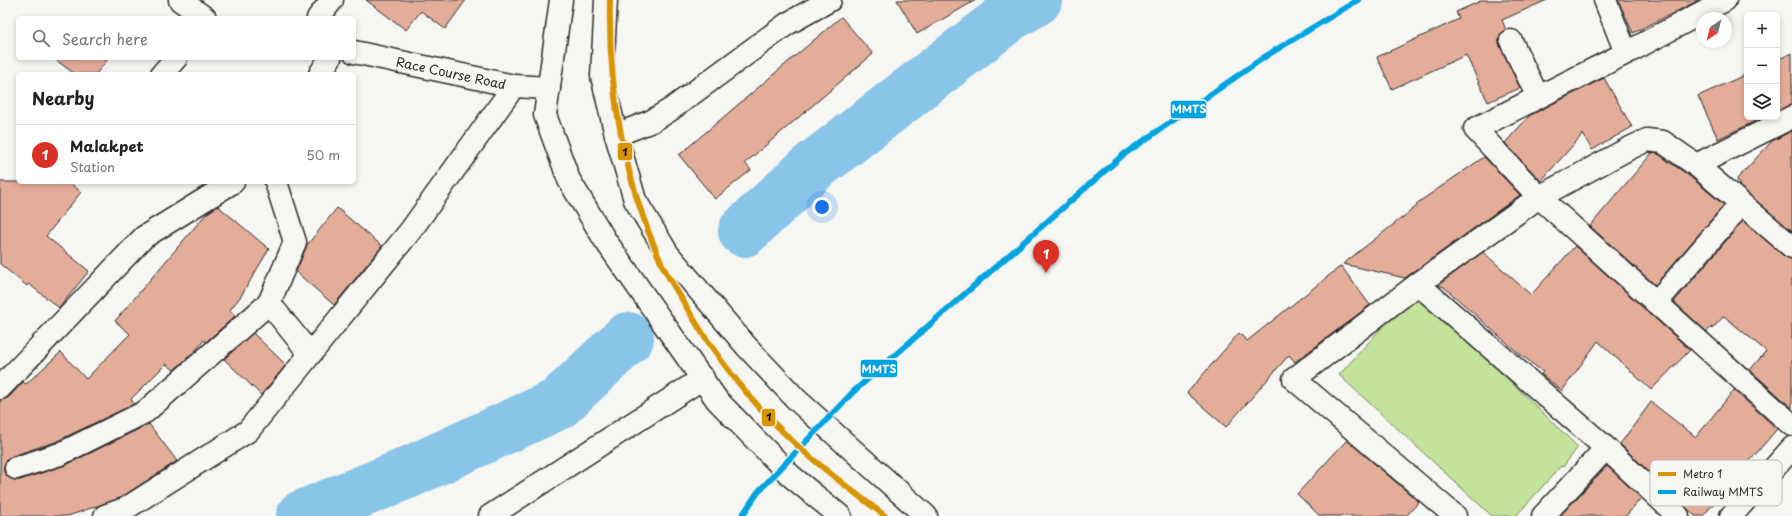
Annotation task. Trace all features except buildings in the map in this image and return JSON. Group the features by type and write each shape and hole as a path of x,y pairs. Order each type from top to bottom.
{"main road":[{"path":"180,0 202,16"},
{"path":"320,16 332,0"},
{"path":"561,0 545,115 569,180 605,240 717,400 791,476 840,516"},
{"path":"606,0 602,76 616,135 635,200 668,254 747,347 797,400 926,516"},
{"path":"616,135 652,121 670,110 787,24 830,0"},
{"path":"1604,0 1626,53"},
{"path":"1724,0 1626,53 1475,130 1539,197 1792,425"},
{"path":"1511,41 1538,97"},
{"name":"Race Course Road","path":"356,52 514,86 549,88"},
{"path":"164,72 174,60"},
{"path":"321,72 329,60"},
{"path":"105,516 125,509 248,431 411,230 514,86"},
{"path":"1696,165 1792,117"},
{"path":"1455,516 1294,379 1418,284 1539,197 1646,140 1663,142 1696,165 1792,247"},
{"path":"0,388 144,237 230,184"},
{"path":"16,468 60,454 145,412 269,303 295,242 277,184"},
{"path":"1656,303 1741,204"},
{"path":"1418,284 1606,448 1650,490"},
{"path":"269,303 310,354"},
{"path":"490,516 703,378"},
{"path":"1543,516 1606,448"},
{"path":"1781,460 1792,448"},
{"path":"1667,506 1678,516"},
{"path":"1731,516 1740,506"}],"green space":[{"path":"1416,290 1578,447 1563,467 1561,466 1516,516 1492,516 1339,375"}],"waterway":[{"path":"744,231 813,167 1009,16 1036,0"},
{"path":"302,516 405,474 558,404 628,338"}],"metro line":[{"name":"1","path":"610,0 612,67 615,100 621,133 628,165 647,229 665,270 714,349 736,380 761,409 787,436 814,460 885,516"}],"rail line":[{"name":"MMTS","path":"742,516 758,492 853,392 1123,155 1266,56 1358,0"}],"place":[{"name":"Malakpet","path":"1046,273"}]}
